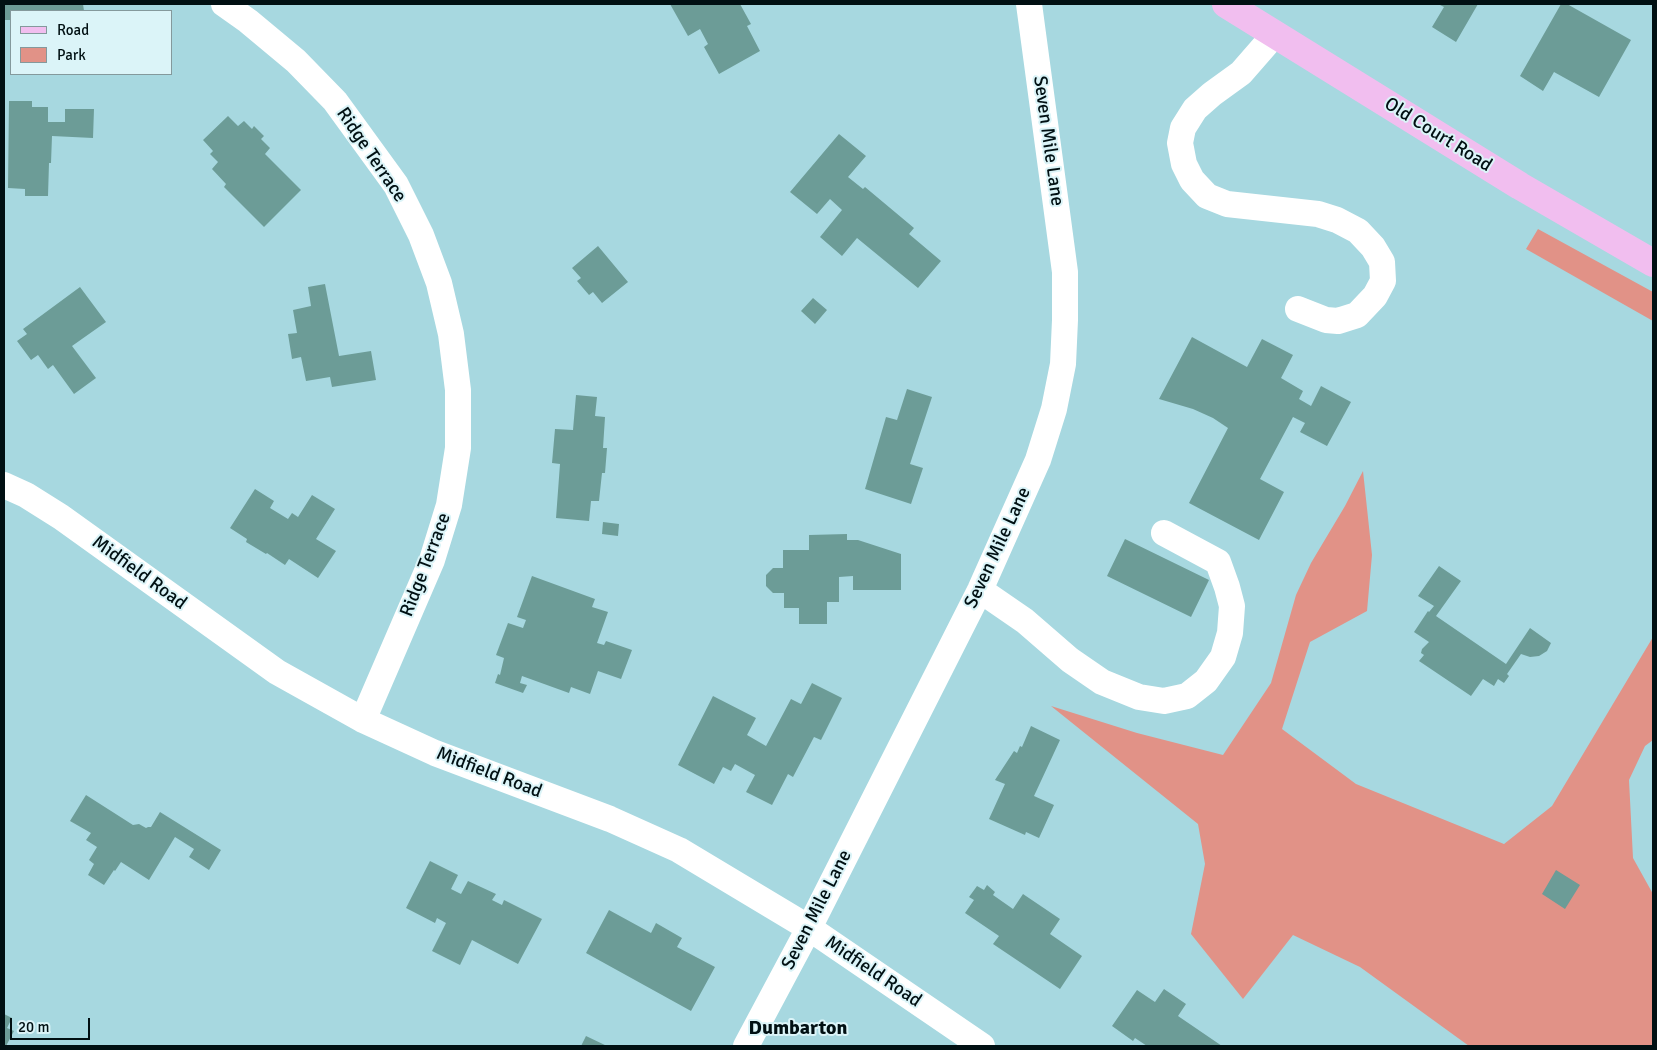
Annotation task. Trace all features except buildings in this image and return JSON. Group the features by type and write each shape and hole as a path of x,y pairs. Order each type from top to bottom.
{"main road":[{"name":"Old Court Road","path":"1226,4 1512,180 1653,263"}],"street":[{"name":"Ridge Terrace","path":"224,4 248,21 296,61 335,101 396,185 421,235 439,283 451,334 458,390 458,448 449,505 432,560 363,720"},
{"name":"Seven Mile Lane","path":"746,1046 980,590 1038,460 1054,409 1063,364 1066,320 1065,272 1029,4"},
{"path":"1275,34 1241,73 1195,109 1183,128 1180,143 1184,164 1192,180 1207,196 1227,204 1318,214 1337,220 1358,231 1373,247 1382,262 1383,281 1375,296 1357,315 1338,321 1326,320 1298,309"},
{"name":"Midfield Road","path":"4,485 26,495 61,517 277,672 363,720 435,753 610,818 679,850 808,928 982,1046"},
{"path":"980,590 1025,621 1070,660 1102,682 1139,697 1164,701 1187,696 1206,682 1223,658 1230,633 1232,606 1228,587 1218,562 1164,533"}],"green space":[{"path":"1538,229 1653,292 1653,321 1526,249"},
{"path":"1363,471 1372,555 1367,611 1310,642 1282,729 1356,784 1504,844 1552,806 1653,637 1653,740 1645,746 1629,780 1633,858 1653,894 1653,1046 1469,1046 1360,967 1293,935 1243,999 1191,934 1205,864 1198,824 1051,706 1137,733 1223,755 1271,683 1296,595 1311,563 1345,506"}],"district":[{"name":"Dumbarton","path":"798,1029"}]}
